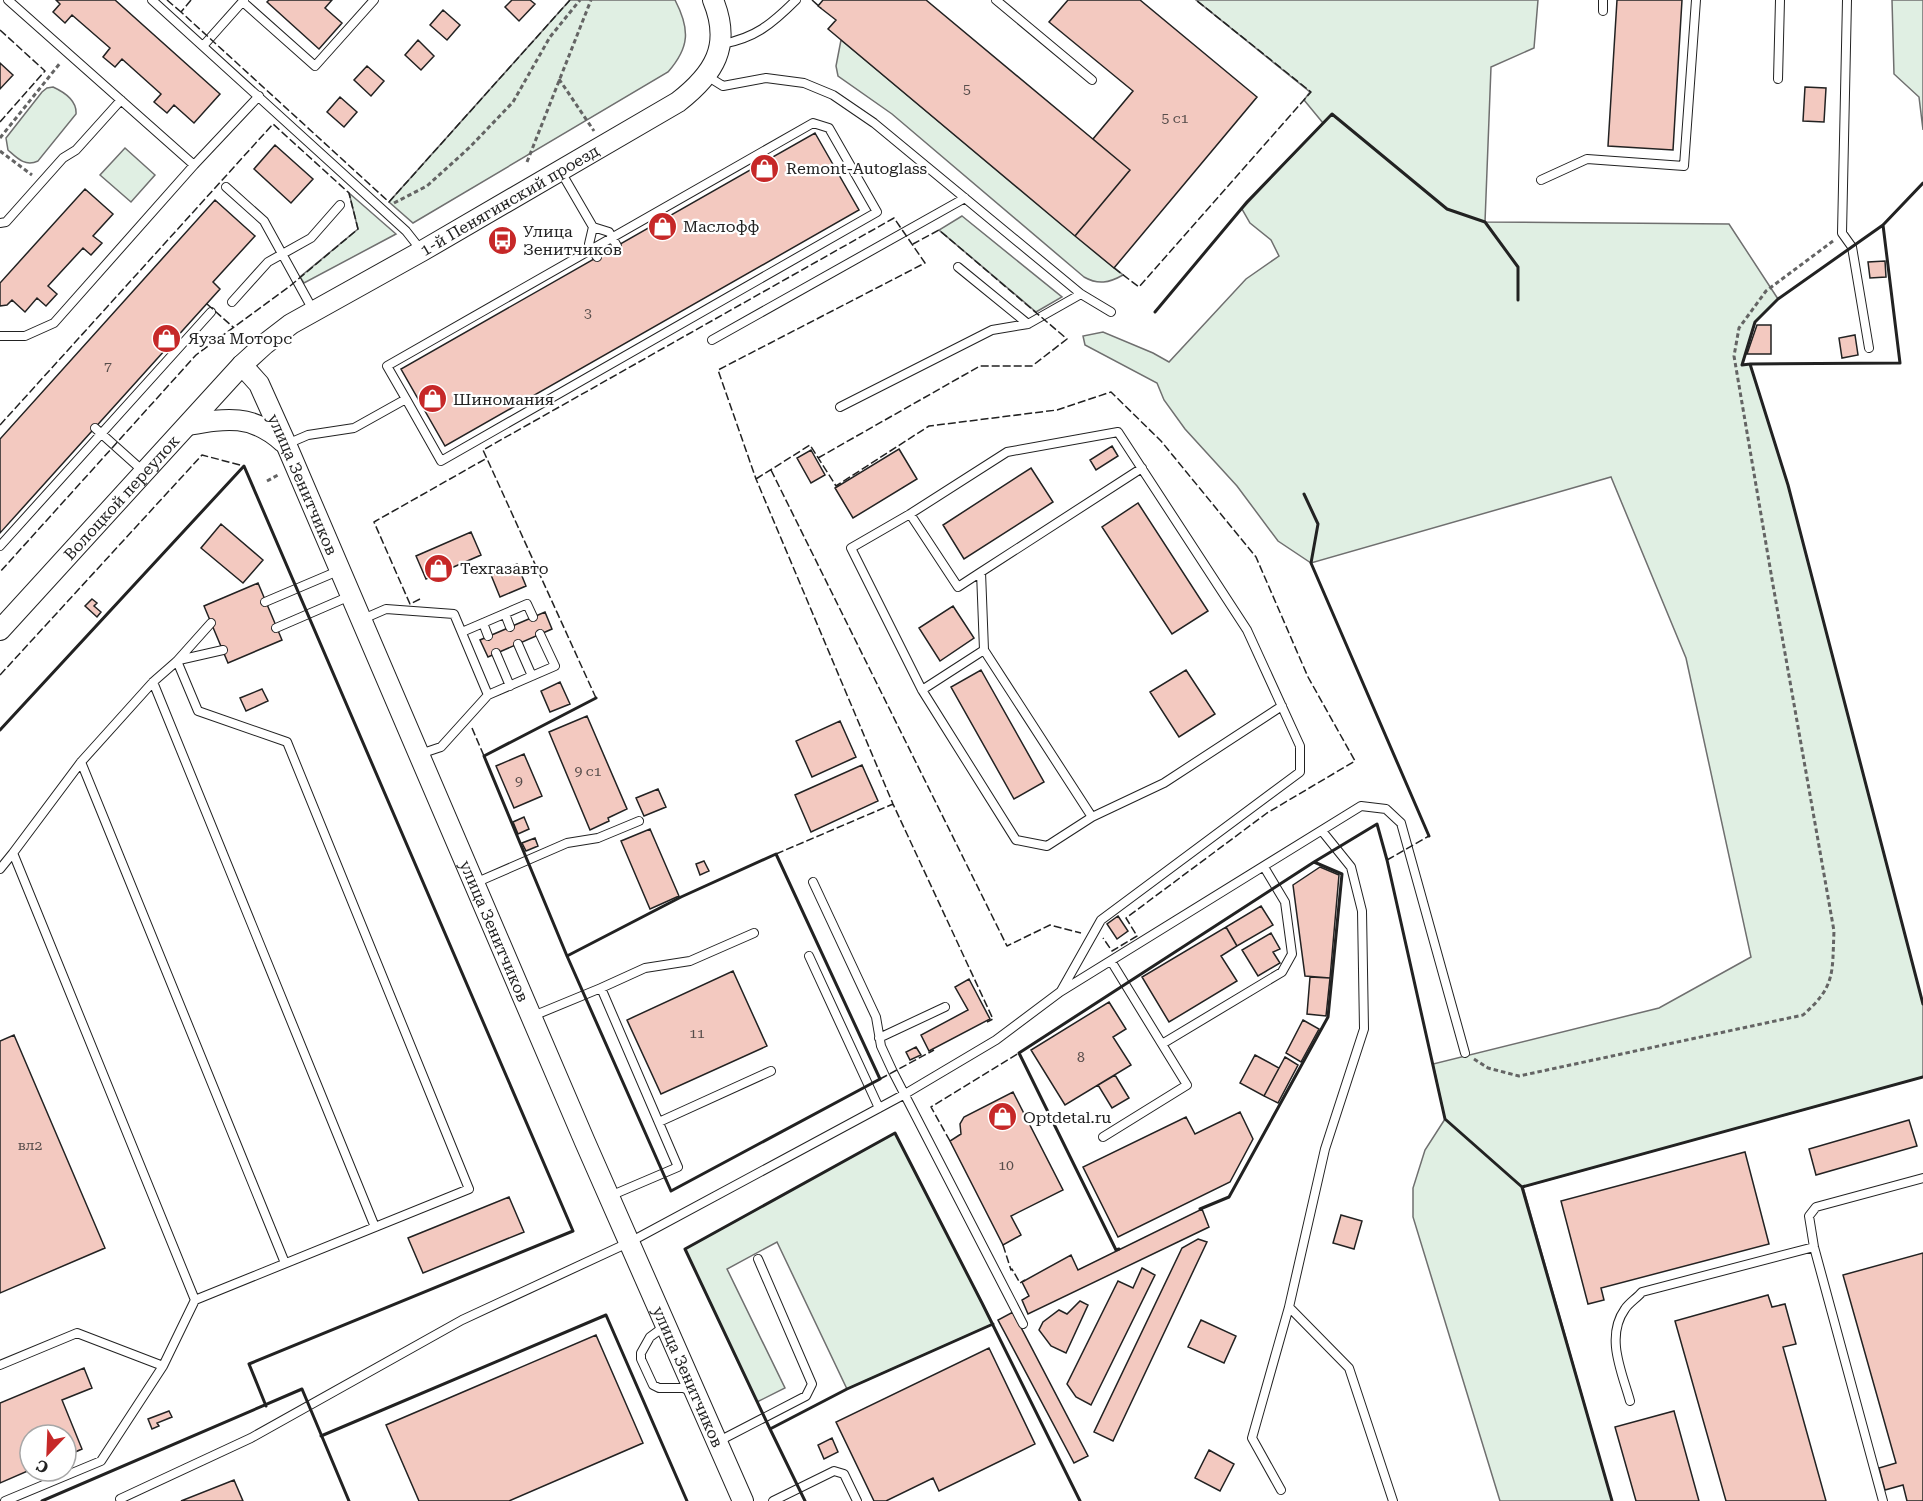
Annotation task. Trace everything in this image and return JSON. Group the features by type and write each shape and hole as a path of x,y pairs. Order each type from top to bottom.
{"street":[{"name":"1-й Пенягинский проезд","path":"242,365 282,331 314,311 678,102 707,76 720,45 720,25 713,0"},
{"name":"Волоцкой переулок","path":"0,630 242,365"},
{"name":"улица Зенитчиков","path":"242,365 259,384 286,444 609,1197 743,1501"},
{"path":"188,425 216,420 240,420 259,424 286,444"}],"lane":[{"path":"8,0 194,165"},
{"path":"152,0 406,231 422,251"},
{"path":"203,46 244,1 315,66 374,0"},
{"path":"720,45 740,41 756,34 775,21 796,0"},
{"path":"996,0 1092,80"},
{"path":"1603,0 1603,11"},
{"path":"1541,180 1587,159 1684,166 1696,0"},
{"path":"1778,80 1780,0"},
{"path":"1847,0 1842,233 1851,247 1869,348"},
{"path":"707,76 723,86 766,78 804,83 833,94 874,123 1081,294 1111,312"},
{"path":"0,336 25,336 54,323 194,165 259,96"},
{"path":"0,223 6,222 63,158 76,150 121,100"},
{"path":"813,123 828,128 877,212 441,461 387,366 592,249 813,123"},
{"path":"560,171 594,227 609,232 617,246"},
{"path":"226,187 264,221 314,311"},
{"path":"712,340 964,198"},
{"path":"232,302 268,262 310,238 340,205"},
{"path":"594,227 589,244 597,257"},
{"path":"958,267 1028,324"},
{"path":"840,406 992,330 1028,324 1081,294"},
{"path":"0,546 98,431 211,312"},
{"path":"286,444 308,435 354,428 406,399"},
{"path":"98,431 144,472"},
{"path":"1060,992 1101,920 1300,772 1300,746 1282,706 1247,630 1118,432 1007,452 910,514 851,548 922,690 1016,840 1047,846 1092,817 1164,783 1282,706"},
{"path":"910,514 958,587 1142,468"},
{"path":"265,602 340,570"},
{"path":"981,572 984,650 1092,817"},
{"path":"276,628 352,596"},
{"path":"462,632 527,604 533,616"},
{"path":"362,619 386,609 454,614 488,695"},
{"path":"505,614 510,627"},
{"path":"0,869 81,762 153,682 212,623"},
{"path":"483,623 488,636"},
{"path":"419,754 441,747 488,695 555,666 540,634"},
{"path":"518,644 532,676"},
{"path":"177,660 223,650"},
{"path":"922,690 984,650"},
{"path":"496,653 510,686"},
{"path":"5,1501 101,1461 164,1366 195,1300 469,1189 287,742 198,711 177,660"},
{"path":"153,682 375,1227"},
{"path":"81,762 285,1263"},
{"path":"118,1500 251,1438 462,1320 630,1242 905,1094 996,1040 1060,992 1360,806 1386,809 1401,822 1465,1053"},
{"path":"474,883 567,843 598,838 639,821"},
{"path":"1281,1490 1252,1438 1289,1307 1325,1149 1364,1029 1362,911 1351,867 1322,831"},
{"path":"13,853 195,1300"},
{"path":"1162,1044 1282,972 1292,954 1285,902 1264,867"},
{"path":"813,882 876,1017 881,1046 1023,1324"},
{"path":"532,1017 645,968 690,960 754,933"},
{"path":"809,956 879,1108"},
{"path":"1103,1137 1187,1085 1111,961"},
{"path":"601,988 678,1167 609,1197"},
{"path":"879,1038 945,1007"},
{"path":"659,1122 771,1071"},
{"path":"1883,1501 1814,1247 1809,1216 1816,1207 1923,1178"},
{"path":"1630,1401 1615,1350 1616,1330 1624,1310 1642,1292 1814,1247"},
{"path":"717,1442 806,1396 812,1384 758,1259"},
{"path":"1289,1307 1349,1368 1393,1501"},
{"path":"666,1325 655,1332 641,1353 641,1359 650,1381 659,1388 683,1388 697,1394"},
{"path":"0,1365 77,1333 164,1366"},
{"path":"773,1501 834,1471 844,1474 857,1501"}],"path":[{"path":"381,208 426,186 490,127 513,102 550,37 580,0"},
{"path":"527,162 591,0"},
{"path":"0,138 68,53"},
{"path":"559,79 595,133"},
{"path":"0,151 41,183"},
{"path":"1465,1053 1488,1068 1519,1076 1803,1015 1819,1001 1832,978 1834,931 1774,597 1734,356 1738,328 1766,291 1842,233"},
{"path":"267,481 278,475"}],"green space":[{"path":"570,0 675,0 685,29 684,46 668,72 413,223 389,202"},
{"path":"1196,0 1538,0 1534,48 1491,67 1485,222 1729,224 1778,299 1755,322 1742,365 1750,364 1788,485 1923,1004 1923,1077 1523,1187 1612,1501 1500,1501 1413,1217 1413,1188 1425,1150 1445,1119 1433,1064 1659,1008 1751,957 1686,658 1611,477 1311,563 1278,541 1237,486 1185,429 1164,400 1157,383 1085,345 1083,336 1103,332 1169,362 1246,279 1279,256 1271,240 1250,223 1242,209 1323,123 1304,100 1310,92"},
{"path":"1892,0 1923,0 1923,130 1919,97 1894,74"},
{"path":"841,40 1123,275 1104,282 1084,277 892,114 838,76 836,66"},
{"path":"53,87 72,101 76,114 38,161 29,163 18,159 8,150 6,138 42,92"},
{"path":"125,148 155,175 131,202 100,175"},
{"path":"349,193 396,234 304,283 300,277 358,229"},
{"path":"962,216 1062,297 1036,312 939,230"},
{"path":"895,1133 993,1324 847,1389 777,1242 727,1269 785,1388 757,1402 685,1249"}],"building":[{"path":"56,0 115,0 220,94 194,123 174,105 167,113 154,102 161,94 122,59 115,67 103,57 110,48 72,15 65,23 53,12 60,4"},
{"path":"269,0 332,0 325,8 342,23 319,49 267,2"},
{"path":"512,0 530,0 535,4 519,21 505,7"},
{"path":"823,0 926,0 1130,170 1075,236 828,29 836,20 818,6"},
{"path":"1068,0 1140,0 1257,97 1114,268 1075,236 1130,170 1093,139 1133,91 1049,22"},
{"path":"1617,0 1682,0 1673,150 1608,146"},
{"path":"443,10 460,25 447,40 430,25"},
{"path":"418,40 434,56 421,70 405,55"},
{"path":"0,63 13,75 0,89"},
{"path":"367,66 384,81 371,96 354,80"},
{"path":"1805,87 1826,88 1824,122 1803,121"},
{"path":"340,97 357,112 344,127 327,112"},
{"path":"815,133 859,210 445,446 401,369"},
{"path":"275,145 313,179 291,203 254,169"},
{"path":"85,189 113,214 93,236 102,243 91,255 83,248 48,286 57,294 46,306 37,298 25,312 12,300 7,305 0,306 0,283"},
{"path":"215,200 255,236 213,282 220,289 0,533 0,439"},
{"path":"1885,261 1886,277 1870,278 1868,262"},
{"path":"1757,325 1771,325 1771,354 1747,354"},
{"path":"1855,335 1858,355 1842,358 1839,338"},
{"path":"1112,446 1118,456 1096,470 1090,460"},
{"path":"899,449 917,479 853,518 835,488"},
{"path":"811,450 825,475 811,483 797,458"},
{"path":"1031,468 1053,502 964,559 943,525"},
{"path":"1138,503 1208,611 1172,634 1102,527"},
{"path":"221,524 263,560 243,583 201,548"},
{"path":"471,532 481,555 426,579 416,556"},
{"path":"517,564 526,586 500,597 491,575"},
{"path":"258,583 282,640 228,663 204,606"},
{"path":"92,599 97,603 94,606 101,612 97,617 85,606"},
{"path":"953,606 974,638 940,661 919,628"},
{"path":"545,612 552,629 488,657 480,640"},
{"path":"981,670 1044,782 1014,799 951,687"},
{"path":"1186,670 1215,714 1179,737 1150,692"},
{"path":"560,682 570,704 550,712 541,691"},
{"path":"262,689 268,701 246,711 240,698"},
{"path":"587,716 627,809 590,830 549,732"},
{"path":"840,721 856,757 812,777 796,741"},
{"path":"524,754 542,796 514,808 496,766"},
{"path":"862,765 878,801 811,832 795,795"},
{"path":"658,789 666,807 644,816 636,798"},
{"path":"524,817 529,829 518,834 513,822"},
{"path":"650,829 679,896 650,909 621,841"},
{"path":"535,838 538,846 526,851 522,843"},
{"path":"704,861 709,871 700,875 696,864"},
{"path":"1320,867 1339,875 1330,978 1305,976 1293,885"},
{"path":"1261,906 1273,925 1237,946 1226,927"},
{"path":"1118,916 1128,931 1117,939 1107,924"},
{"path":"1226,927 1237,946 1221,956 1237,981 1169,1022 1142,977"},
{"path":"1271,933 1280,949 1273,952 1280,963 1258,976 1242,950"},
{"path":"733,971 767,1046 661,1094 627,1020"},
{"path":"1310,977 1330,978 1326,1016 1307,1014"},
{"path":"969,979 990,1019 929,1051 921,1035 968,1010 955,987"},
{"path":"1109,1002 1126,1029 1113,1037 1131,1065 1065,1105 1031,1050"},
{"path":"1303,1020 1319,1029 1301,1062 1286,1053"},
{"path":"14,1035 105,1248 0,1293 0,1041"},
{"path":"916,1047 921,1055 910,1060 906,1052"},
{"path":"1255,1055 1279,1068 1264,1096 1240,1083"},
{"path":"1285,1057 1298,1065 1278,1103 1264,1096"},
{"path":"1115,1075 1129,1098 1112,1108 1098,1085"},
{"path":"1013,1092 1063,1190 1011,1216 1021,1235 1003,1245 950,1141 961,1134 960,1124 964,1117"},
{"path":"1240,1112 1253,1139 1230,1182 1118,1237 1083,1167 1186,1117 1195,1134"},
{"path":"1909,1120 1917,1146 1816,1175 1809,1149"},
{"path":"1745,1152 1769,1244 1601,1288 1604,1300 1588,1304 1561,1201"},
{"path":"509,1197 524,1232 423,1273 408,1238"},
{"path":"1202,1209 1209,1227 1028,1314 1022,1300 1029,1296 1022,1282 1071,1255 1078,1270"},
{"path":"1341,1215 1362,1221 1354,1249 1333,1243"},
{"path":"1198,1239 1207,1242 1113,1441 1094,1432 1182,1248"},
{"path":"1923,1253 1923,1501 1907,1501 1903,1485 1885,1490 1879,1468 1896,1463 1843,1275"},
{"path":"1142,1268 1155,1275 1091,1405 1076,1397 1067,1384 1118,1281 1133,1288"},
{"path":"1768,1295 1772,1307 1785,1304 1796,1344 1783,1347 1826,1501 1726,1501 1675,1321"},
{"path":"1080,1301 1088,1305 1066,1353 1051,1346 1039,1330 1043,1322 1059,1310 1067,1314"},
{"path":"1013,1312 1088,1456 1074,1463 998,1320"},
{"path":"1201,1320 1236,1336 1224,1363 1188,1347"},
{"path":"596,1335 643,1443 509,1501 419,1501 386,1425"},
{"path":"989,1348 1035,1444 939,1491 933,1478 886,1501 874,1501 836,1422"},
{"path":"84,1368 92,1388 62,1400 71,1423 18,1423 18,1475 0,1483 0,1403"},
{"path":"169,1411 172,1417 157,1423 159,1426 152,1429 148,1419"},
{"path":"1674,1411 1699,1501 1636,1501 1615,1427"},
{"path":"832,1438 838,1452 824,1459 818,1445"},
{"path":"78,1439 82,1449 78,1451"},
{"path":"1209,1450 1234,1464 1220,1491 1195,1478"},
{"path":"234,1480 243,1501 181,1501"}],"fence":[{"path":"167,0 181,12"},
{"path":"191,0 181,12 389,202 570,0"},
{"path":"812,0 821,8"},
{"path":"1114,268 1139,287 1311,92 1196,0"},
{"path":"0,30 45,71 0,122"},
{"path":"0,425 273,124 349,193 358,229 290,286 196,355 0,572"},
{"path":"596,698 483,450 894,218 925,263 718,370 756,479 893,804 993,1019 987,1022"},
{"path":"818,458 980,366 1032,366 1067,339 939,230 913,244"},
{"path":"207,304 233,327"},
{"path":"756,479 810,445 836,486 929,426 1057,410 1111,392 1161,441 1256,557 1308,677 1355,761 1267,813 1126,918 1137,936 1112,951 1103,938"},
{"path":"0,675 202,455 244,466"},
{"path":"420,599 410,604 374,522 487,458"},
{"path":"771,470 1007,946 1050,925 1081,933"},
{"path":"472,728 484,756"},
{"path":"776,854 893,804"},
{"path":"1387,860 1429,836"},
{"path":"880,1079 934,1050"},
{"path":"950,1141 931,1107 1019,1053"},
{"path":"1003,1245 1011,1270 1020,1283 1025,1280"}],"wall":[{"path":"1155,312 1247,202 1332,114 1447,209 1485,222 1518,267 1518,300"},
{"path":"1883,225 1900,363 1742,365 1755,322 1778,299 1883,225 1923,183"},
{"path":"1750,364 1788,485 1923,1004"},
{"path":"0,730 244,466 573,1231 249,1364 266,1406"},
{"path":"1304,494 1318,524 1311,563 1429,836"},
{"path":"567,956 681,897 776,854 880,1079 671,1191 567,956 484,756 596,698"},
{"path":"1119,1249 1116,1250 1019,1053 1314,862 1377,824 1445,1119 1522,1187 1612,1501"},
{"path":"1200,1209 1229,1197 1328,1017 1342,874 1314,862"},
{"path":"1522,1187 1923,1077"},
{"path":"770,1429 685,1249 895,1133 1080,1501"},
{"path":"321,1436 606,1315 687,1501"},
{"path":"805,1501 770,1429 847,1389 993,1324"},
{"path":"42,1501 302,1389 349,1501"}],"place":[{"name":"Remont-Autoglass","path":"765,168"},
{"name":"Маслофф","path":"662,226"},
{"name":"Улица Зенитчиков","path":"502,240"},
{"name":"Яуза Моторс","path":"167,338"},
{"name":"Шиномания","path":"432,399"},
{"name":"Техгазавто","path":"439,568"},
{"name":"Optdetal.ru","path":"1002,1117"}]}
